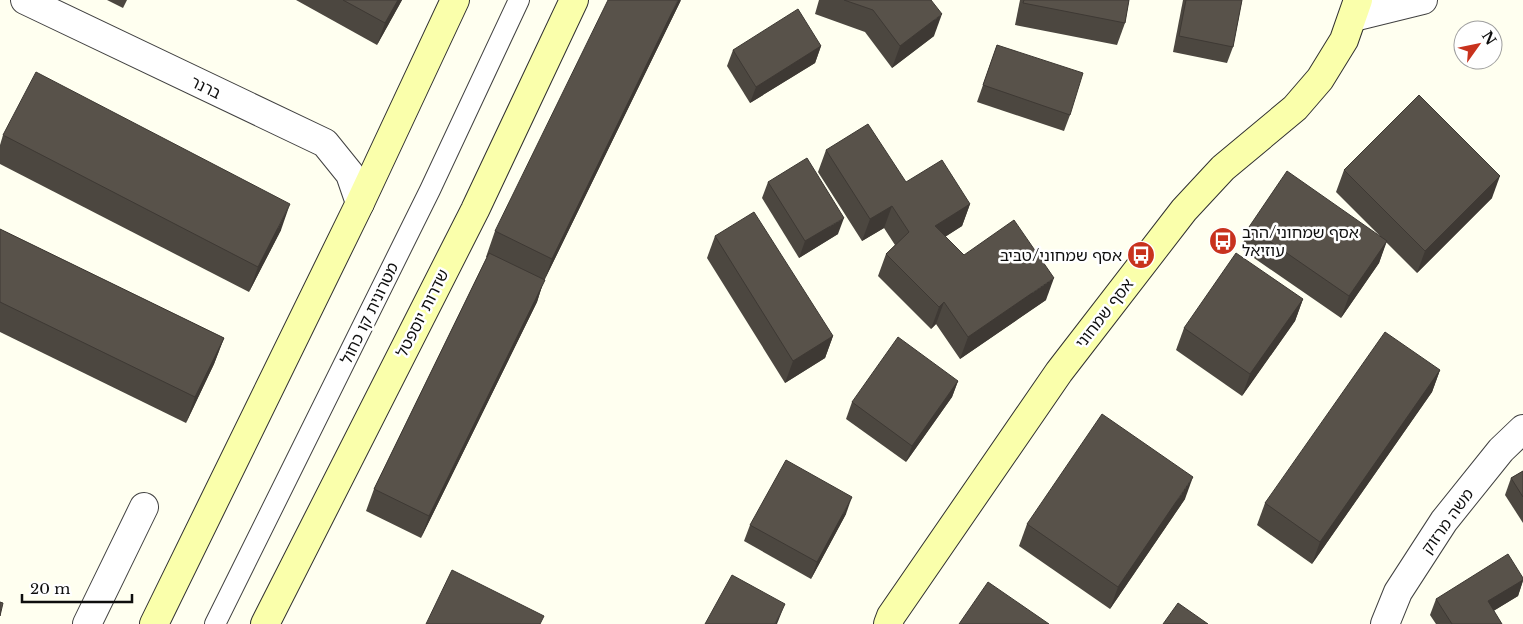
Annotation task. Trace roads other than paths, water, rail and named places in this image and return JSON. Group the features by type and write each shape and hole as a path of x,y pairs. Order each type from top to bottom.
{"street":[{"name":"ברנר","path":"24,0 325,144 350,174 360,203"},
{"path":"154,624 360,203 455,0"},
{"name":"שדרות יוספטל","path":"265,624 474,210 574,0"},
{"path":"1356,8 1423,0"},
{"name":"אסף שמחוני","path":"888,624 897,608 1064,364 1184,210 1223,168 1283,119 1305,97 1330,66 1344,40 1356,8"},
{"name":"משה מרזוק","path":"1385,624 1398,592 1444,521 1501,450 1523,429"},
{"path":"87,624 144,508"}],"lane":[{"name":"מטרונית קו כחול","path":"215,624 430,190 519,0"}],"place":[{"name":"אסף שמחוני/הרב עוזיאל","path":"1223,241"},
{"name":"אסף שמחוני/טביב","path":"1141,255"}]}
